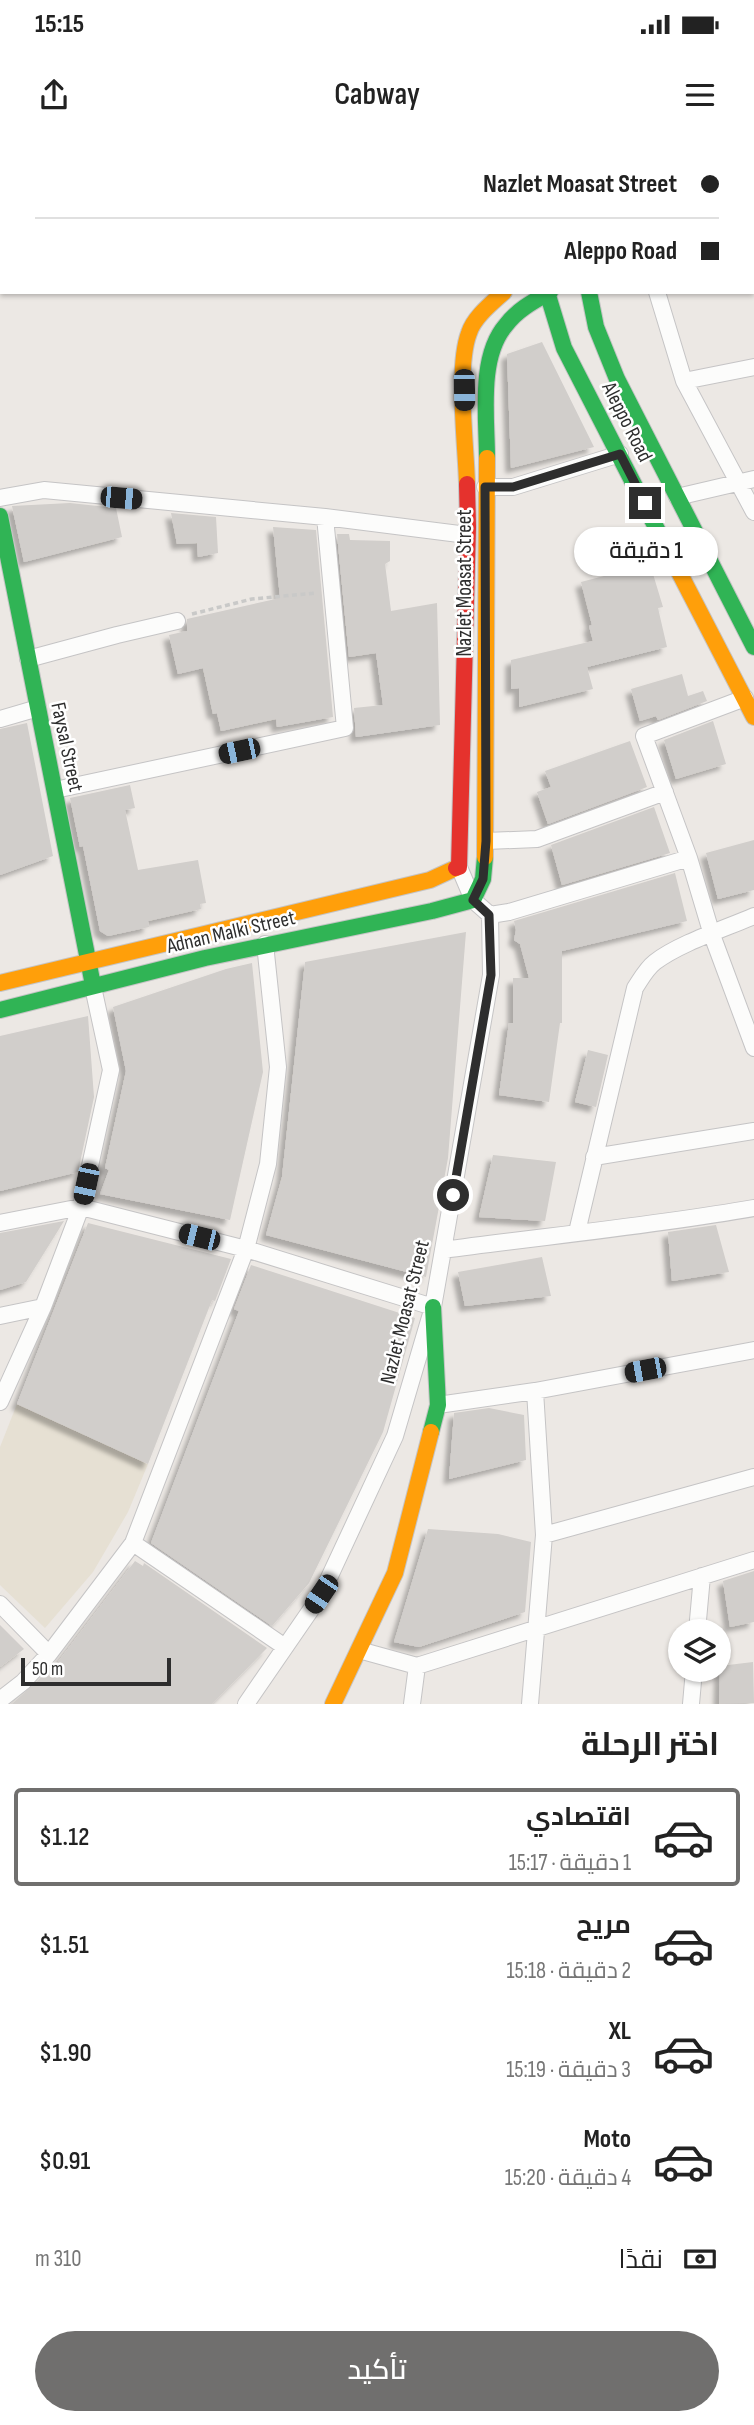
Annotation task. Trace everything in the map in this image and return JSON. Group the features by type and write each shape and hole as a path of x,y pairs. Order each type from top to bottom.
{"main road":[{"name":"Nazlet Moasat Street","path":"458,867 467,535 463,363 469,331 501,294"},
{"name":"Nazlet Moasat Street","path":"473,900 483,879 486,841 485,487 490,348 506,322 547,294"},
{"name":"Aleppo Road","path":"548,294 556,330 564,348 754,717"},
{"name":"Aleppo Road","path":"589,294 596,327 617,379 754,647"},
{"name":"Faysal Street","path":"0,516 93,987"},
{"name":"Adnan Malki Street","path":"0,983 430,880 458,867"},
{"name":"Adnan Malki Street","path":"0,1010 265,944 432,911 473,900"},
{"path":"333,1704 395,1573 438,1405 433,1307"}],"street":[{"path":"658,294 684,381 746,481 754,512"},
{"path":"684,381 754,367"},
{"path":"485,487 513,487 620,454"},
{"path":"677,497 746,481"},
{"path":"0,498 44,490 325,517 467,535"},
{"path":"55,790 345,729 325,517"},
{"path":"28,659 177,621"},
{"path":"745,698 645,736 690,858 712,935 754,1048"},
{"path":"0,719 38,708"},
{"path":"486,841 537,839 665,792"},
{"path":"489,915 509,912 690,858"},
{"name":"Nazlet Moasat Street","path":"246,1704 321,1594 394,1436 433,1307 491,975 489,915 473,900 458,867"},
{"path":"577,1231 635,988 643,974 654,963 673,951 754,916"},
{"path":"0,1700 23,1682 49,1654 133,1543 246,1249 268,1164 278,1067 265,944"},
{"path":"0,1402 43,1307 81,1207 111,1070 93,987"},
{"path":"594,1157 754,1131"},
{"path":"0,1223 81,1207 246,1249 433,1307"},
{"path":"443,1250 577,1231 666,1223 754,1208"},
{"path":"0,1316 43,1307"},
{"path":"438,1405 535,1391 754,1350"},
{"path":"530,1704 544,1535 535,1391"},
{"path":"544,1535 754,1477"},
{"path":"133,1543 285,1647"},
{"path":"359,1650 417,1667 754,1560"},
{"path":"698,1619 702,1576"},
{"path":"0,1604 49,1654"},
{"path":"412,1704 417,1667"},
{"path":"691,1704 693,1682"}],"path":[{"path":"177,621 179,617 252,599 332,592"}],"shaded area":[{"path":"17,1404 148,1464 128,1512 93,1572 45,1628 0,1585 0,1447"}],"building":[{"path":"542,342 594,447 511,468 507,354"},
{"path":"70,503 116,508 122,537 24,562 12,506"},
{"path":"171,513 216,517 218,553 198,557 197,543 177,544"},
{"path":"273,527 316,530 333,717 277,727 276,719 221,731 217,713 213,714 203,668 178,674 169,635 187,631 187,619 280,598"},
{"path":"337,534 349,534 350,540 390,541 390,561 385,564 391,611 437,603 440,725 356,737 354,708 383,705 376,653 349,657"},
{"path":"650,564 663,607 658,608 667,647 587,667 593,689 519,707 519,688 511,689 511,660 593,641 589,626 592,625 581,582"},
{"path":"682,674 688,696 703,691 707,701 658,720 656,716 640,721 631,689"},
{"path":"713,721 726,764 676,779 664,740"},
{"path":"27,723 53,856 0,875 0,729"},
{"path":"630,741 647,787 548,824 537,792 551,787 545,771"},
{"path":"130,785 135,808 125,810 138,870 198,860 206,903 200,904 201,909 148,921 149,927 108,936 100,931 83,846 80,847 70,798"},
{"path":"654,807 670,853 562,885 551,845"},
{"path":"754,840 754,890 718,899 706,853"},
{"path":"675,873 687,921 562,951 562,1023 549,1102 499,1095 509,1023 513,1023 513,978 529,978 520,944 514,940 514,921"},
{"path":"466,932 448,1158 426,1277 266,1235 282,1177 305,962"},
{"path":"252,963 263,1072 230,1220 100,1194 109,1170 105,1168 126,1071 113,1007 226,969"},
{"path":"88,1016 94,1097 78,1172 0,1191 0,1036"},
{"path":"588,1050 608,1055 596,1107 575,1102"},
{"path":"493,1155 556,1162 545,1221 479,1217"},
{"path":"64,1221 26,1282 0,1290 0,1233"},
{"path":"88,1223 231,1259 215,1301 212,1300 148,1464 17,1404"},
{"path":"716,1225 729,1272 672,1281 668,1232"},
{"path":"542,1257 551,1296 465,1306 458,1272"},
{"path":"251,1265 415,1318 383,1432 309,1583 272,1626 151,1543 239,1311 234,1309"},
{"path":"489,1408 524,1415 526,1460 449,1479 454,1413"},
{"path":"428,1529 498,1534 531,1542 525,1612 419,1647 394,1642"},
{"path":"135,1561 143,1566 144,1563 267,1648 212,1704 12,1704 58,1662"},
{"path":"754,1571 754,1622 731,1627 723,1581"},
{"path":"0,1625 24,1649 0,1667"},
{"path":"753,1662 754,1703 719,1704 720,1682 731,1682 731,1665"}],"traffic: fast":[{"path":"487,458 486,388 491,354 497,338 510,320 526,306 547,294"},
{"path":"548,294 564,348 663,541"},
{"path":"589,294 596,327 617,379 754,647"},
{"path":"0,516 92,980"},
{"path":"0,1010 205,958 473,900 483,879 485,857"},
{"path":"431,1432 438,1405 433,1307"}],"traffic: slow":[{"path":"467,484 462,385 465,348 475,321 502,294"},
{"path":"485,857 487,458"},
{"path":"663,541 754,717"},
{"path":"0,983 430,880 456,868"},
{"path":"333,1704 395,1573 431,1432"}],"traffic: jam":[{"path":"456,868 459,867 467,484"}],"route":[{"path":"453,1195 491,975 489,915 473,900 483,879 486,841 485,487 513,487 620,454 645,503"}]}
